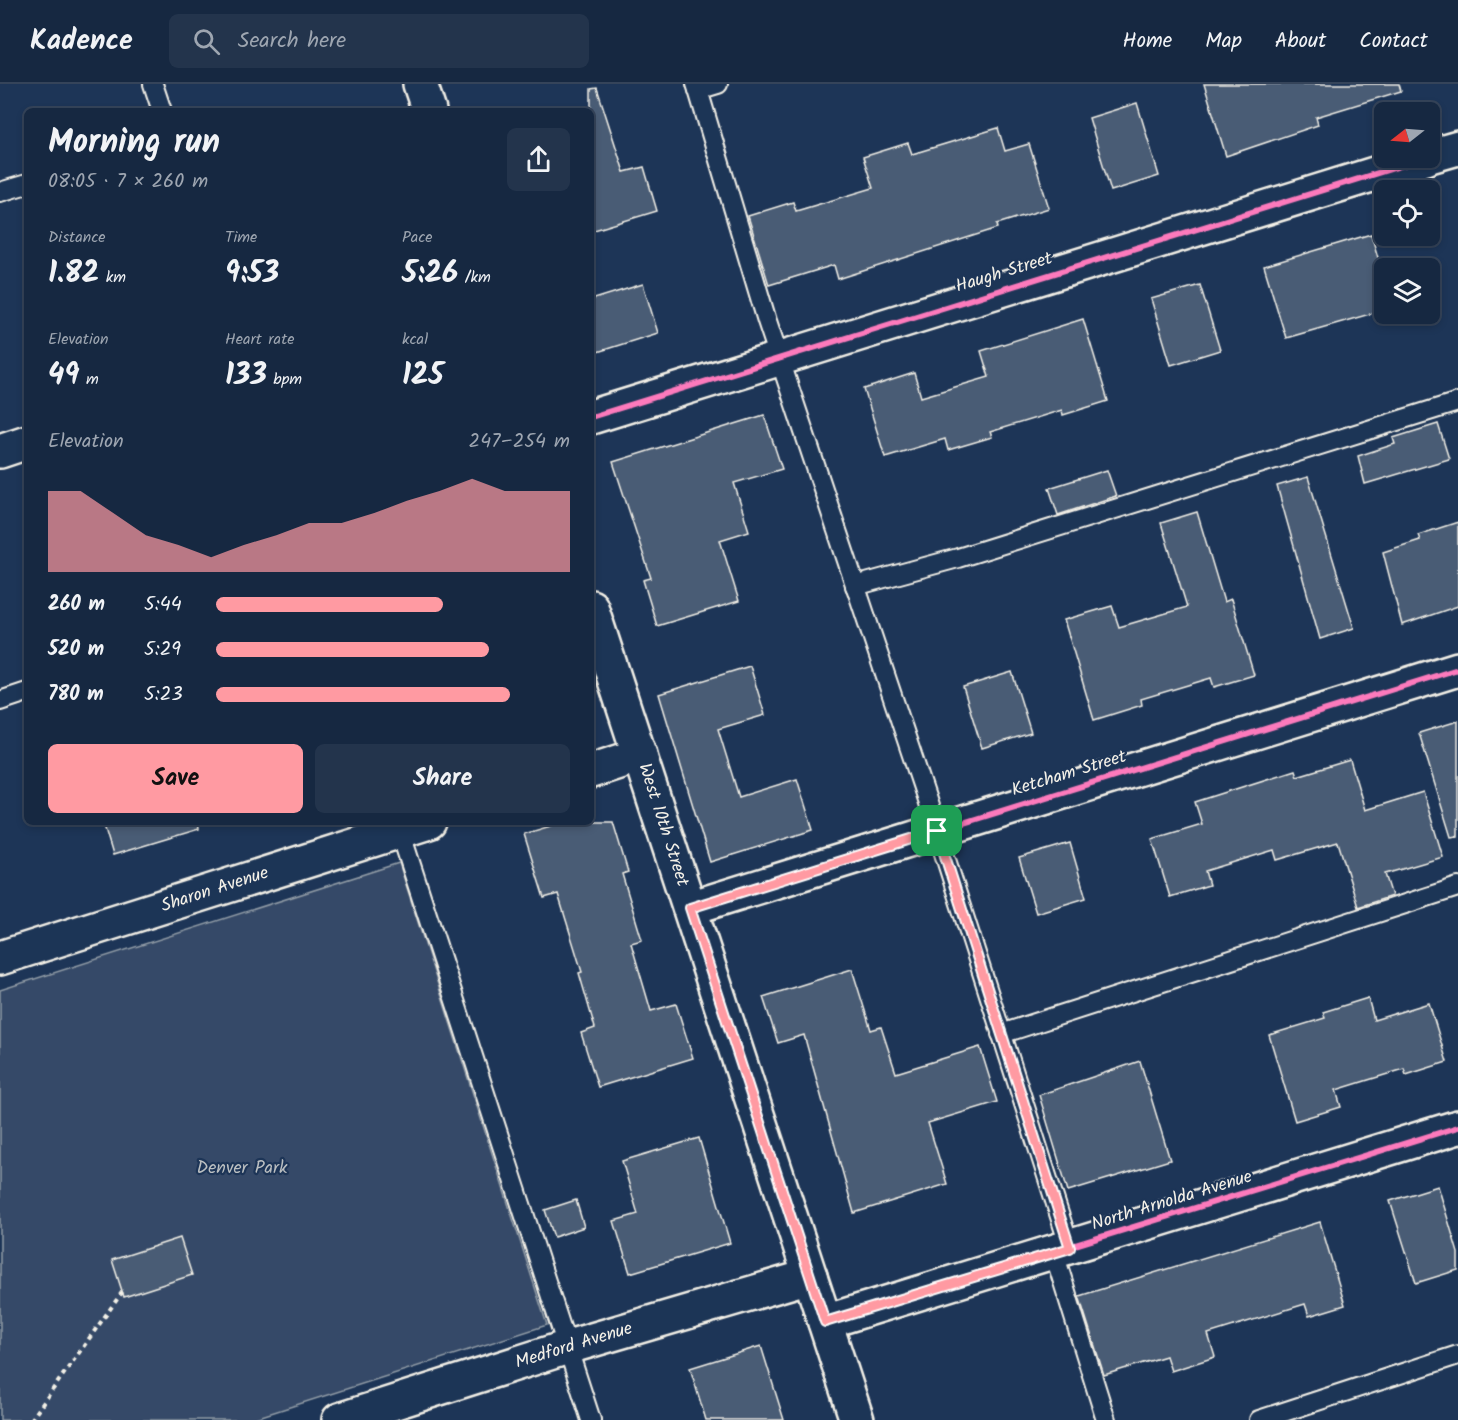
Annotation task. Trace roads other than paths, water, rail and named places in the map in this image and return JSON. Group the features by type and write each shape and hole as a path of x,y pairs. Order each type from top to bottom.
{"street":[{"path":"420,84 428,108"},
{"name":"Haugh Street","path":"1440,153 1458,147"},
{"name":"Haugh Street","path":"594,416 1393,168"},
{"path":"0,451 24,443"},
{"name":"West 10th Street","path":"594,616 857,1420"},
{"name":"Ketcham Street","path":"690,908 1458,669"},
{"path":"594,770 640,755"},
{"name":"Sharon Avenue","path":"0,958 409,825"},
{"name":"North Arnolda Avenue","path":"825,1322 1062,1251 1458,1127"},
{"name":"Medford Avenue","path":"339,1420 568,1347 810,1276"}],"lane":[{"path":"153,84 161,108"},
{"path":"718,84 697,87 780,358 937,831 1001,1034 1062,1251 1106,1420"},
{"path":"0,192 24,185"},
{"path":"855,586 958,558 1458,402"},
{"path":"0,701 24,693"},
{"path":"409,825 591,1420"},
{"path":"1001,1034 1458,887"},
{"path":"1259,1420 1458,1355"}],"park label":[{"name":"Denver Park","path":"242,1168"}]}
